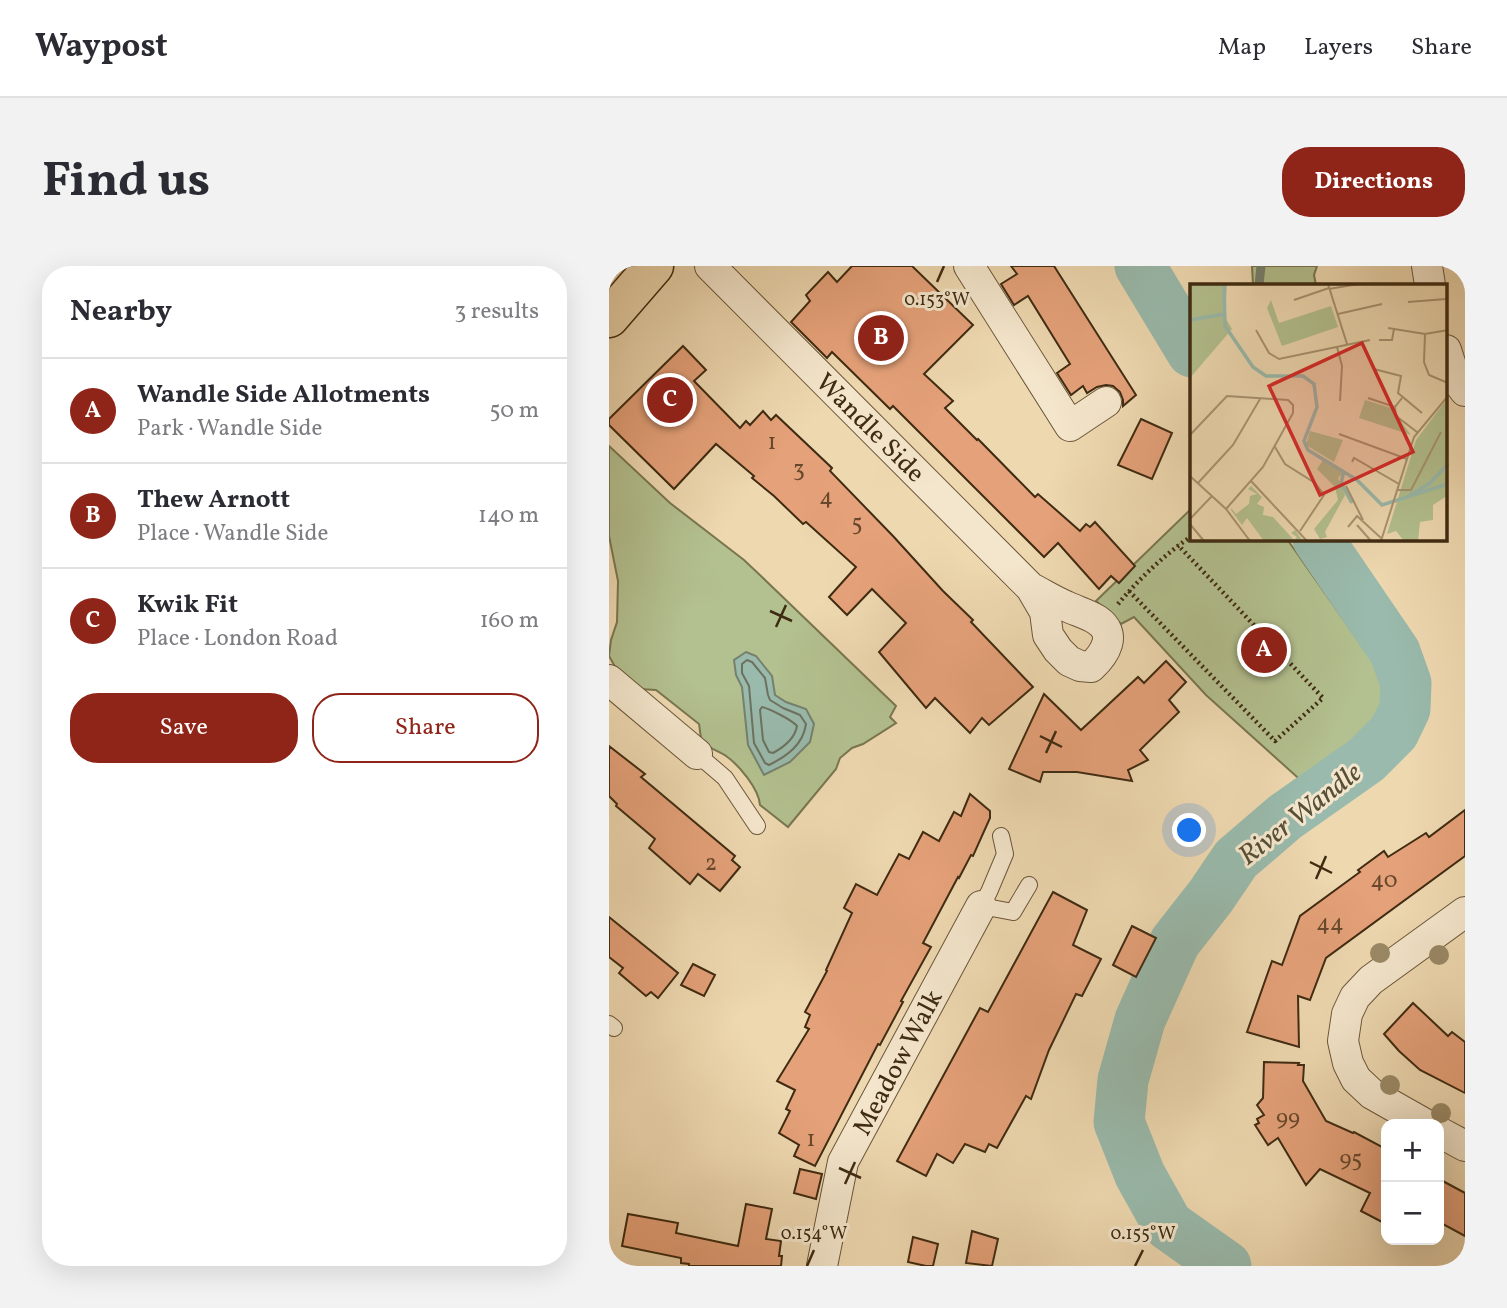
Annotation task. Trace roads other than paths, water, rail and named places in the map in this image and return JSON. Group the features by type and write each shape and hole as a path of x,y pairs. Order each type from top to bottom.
{"main road":[{"path":"609,318 654,266"}],"street":[{"name":"Wandle Side","path":"710,266 1031,588 1045,612 1048,635 1058,650 1069,661 1091,667 1101,658 1107,647 1108,634 1099,621 1031,588"},
{"path":"969,266 1075,434 1106,402"},
{"path":"1427,266 1430,284"},
{"path":"1447,353 1455,378 1465,391"},
{"path":"609,680 697,754"},
{"name":"Meadow Walk","path":"822,1266 843,1162 981,906"},
{"path":"1416,1119 1372,1094 1356,1079 1347,1062 1343,1041 1347,1014 1355,997 1371,980 1465,912"},
{"path":"1444,1135 1465,1146"}],"lane":[{"path":"697,754 725,778 757,826"},
{"path":"1001,836 1005,854 981,906 1013,912 1028,885"}],"water":[{"path":"746,652 756,656 772,676 775,695 806,709 814,724 810,742 790,762 764,775 748,745 742,687 736,675 734,660"}],"waterway":[{"name":"River Wandle","path":"1140,266 1190,349"},
{"path":"1259,284 1261,266"},
{"name":"River Wandle","path":"1226,1266 1168,1225 1140,1175 1119,1122 1123,1080 1140,1020 1175,942 1236,859 1285,817 1366,760 1394,732 1405,709 1406,683 1395,652 1319,541"}],"place":[{"name":"Thew Arnott","path":"881,338"},
{"name":"Kwik Fit","path":"670,400"},
{"name":"Wandle Side Allotments","path":"1264,650"}]}
